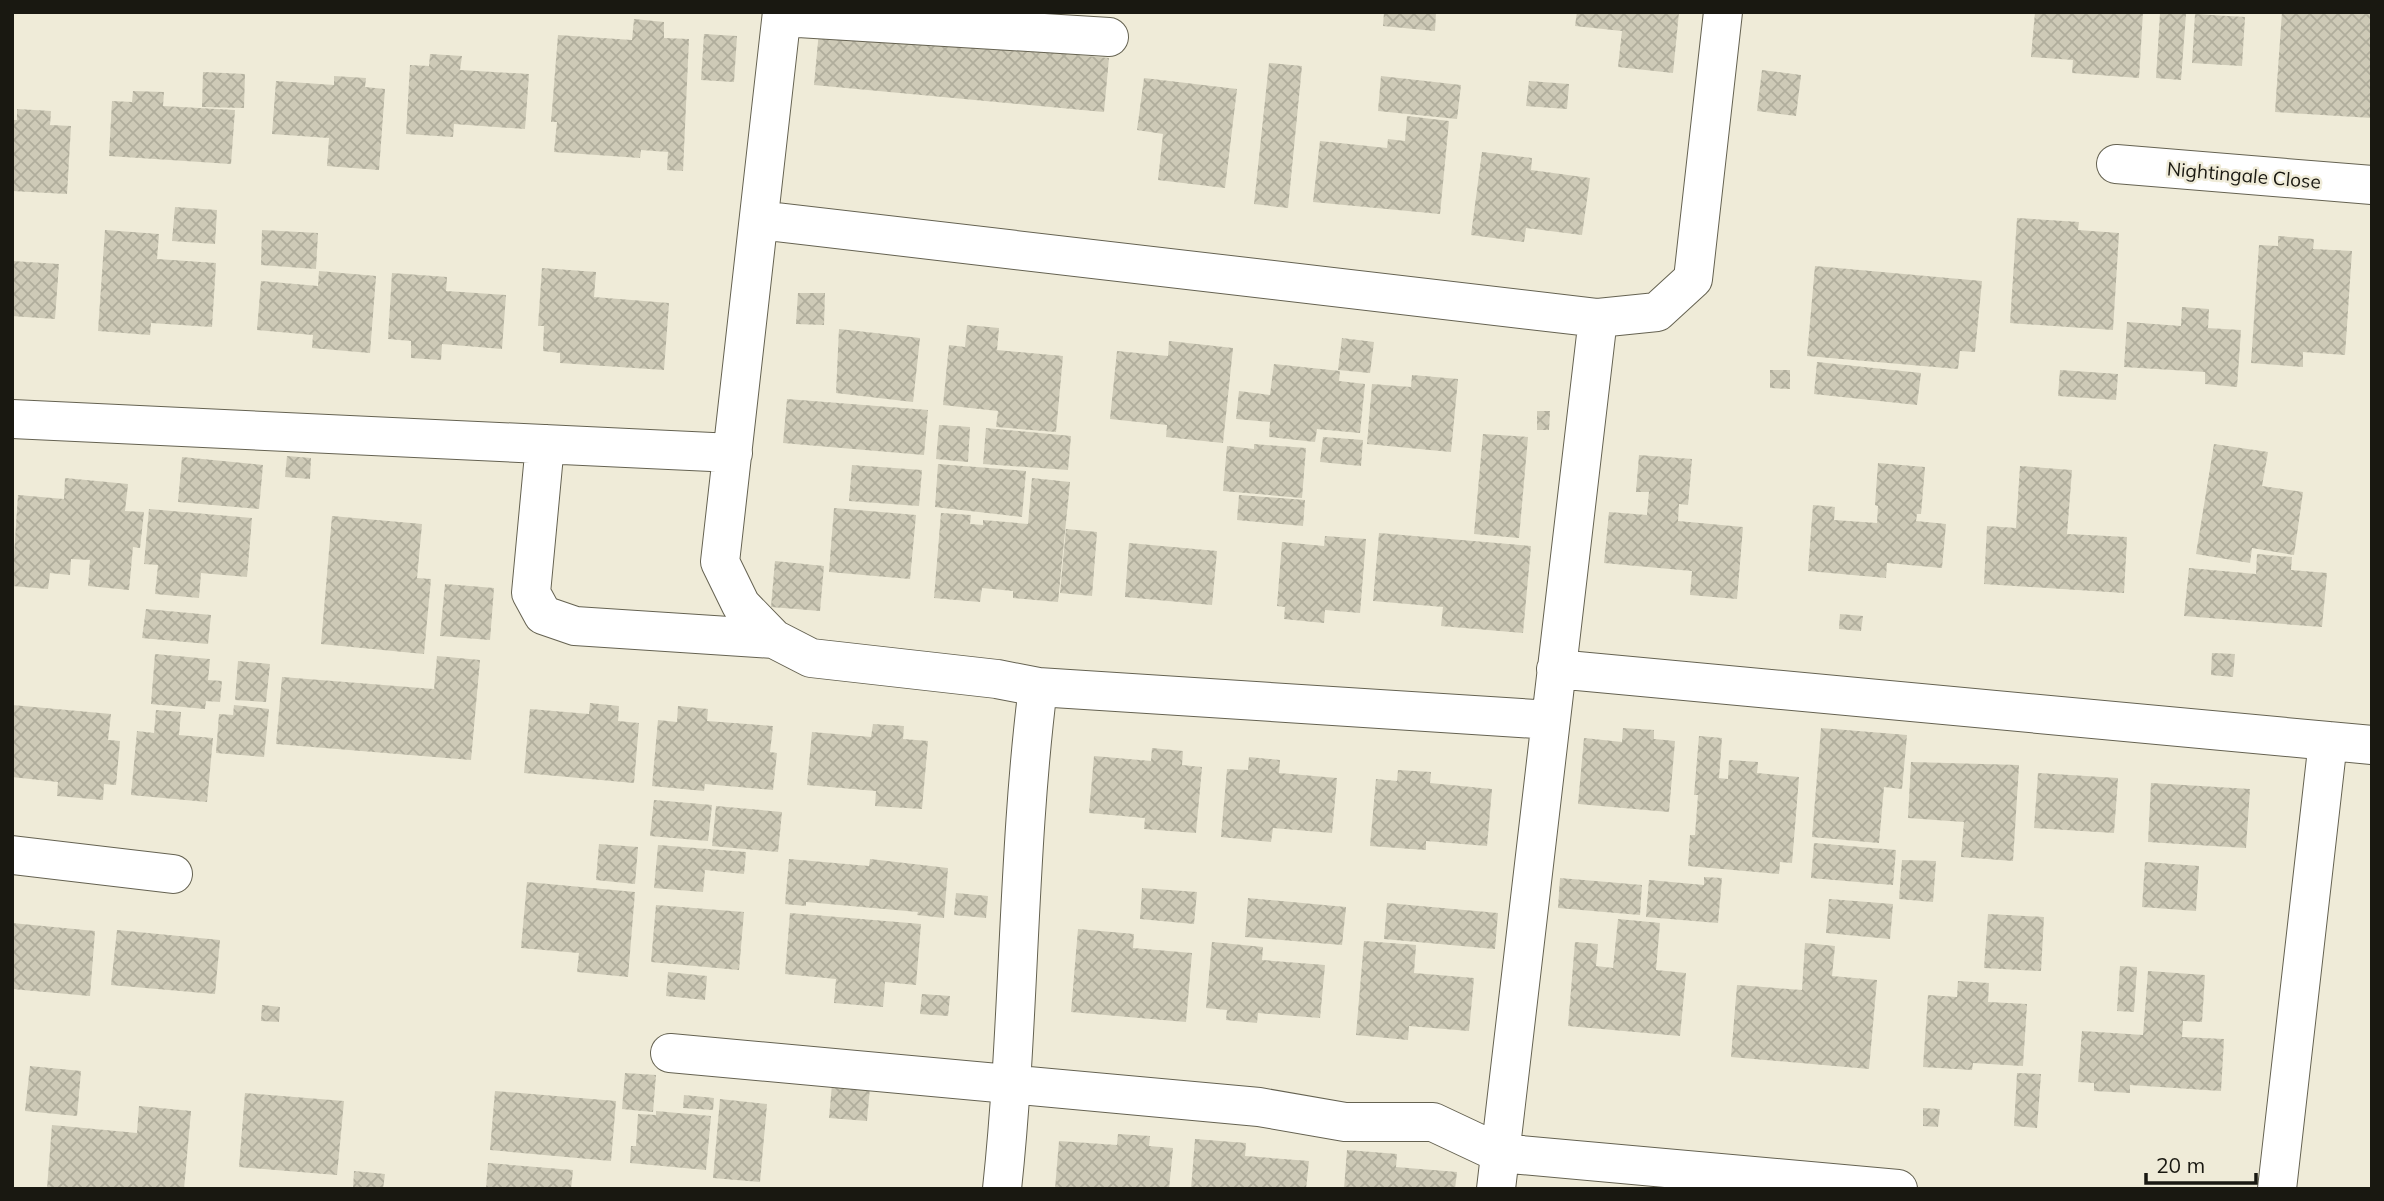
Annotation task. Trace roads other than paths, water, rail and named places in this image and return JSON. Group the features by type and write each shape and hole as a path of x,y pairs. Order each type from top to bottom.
{"street":[{"path":"759,220 1598,318 1657,313 1693,279 1723,12"},
{"path":"1108,37 782,14 720,562 741,605 774,639 811,659 997,679 1038,687 1551,720"},
{"name":"Nightingale Close","path":"2116,164 2372,186"},
{"path":"1498,1171 1598,318"},
{"path":"12,419 733,453"},
{"path":"545,444 531,593 543,615 575,626 774,639"},
{"path":"1556,669 2372,745"},
{"path":"1002,1189 1013,1085 1029,778 1038,687"},
{"path":"2277,1189 2328,741"},
{"path":"12,855 173,874"},
{"path":"670,1053 1259,1107 1345,1122 1433,1122 1498,1171 1898,1189"}]}
